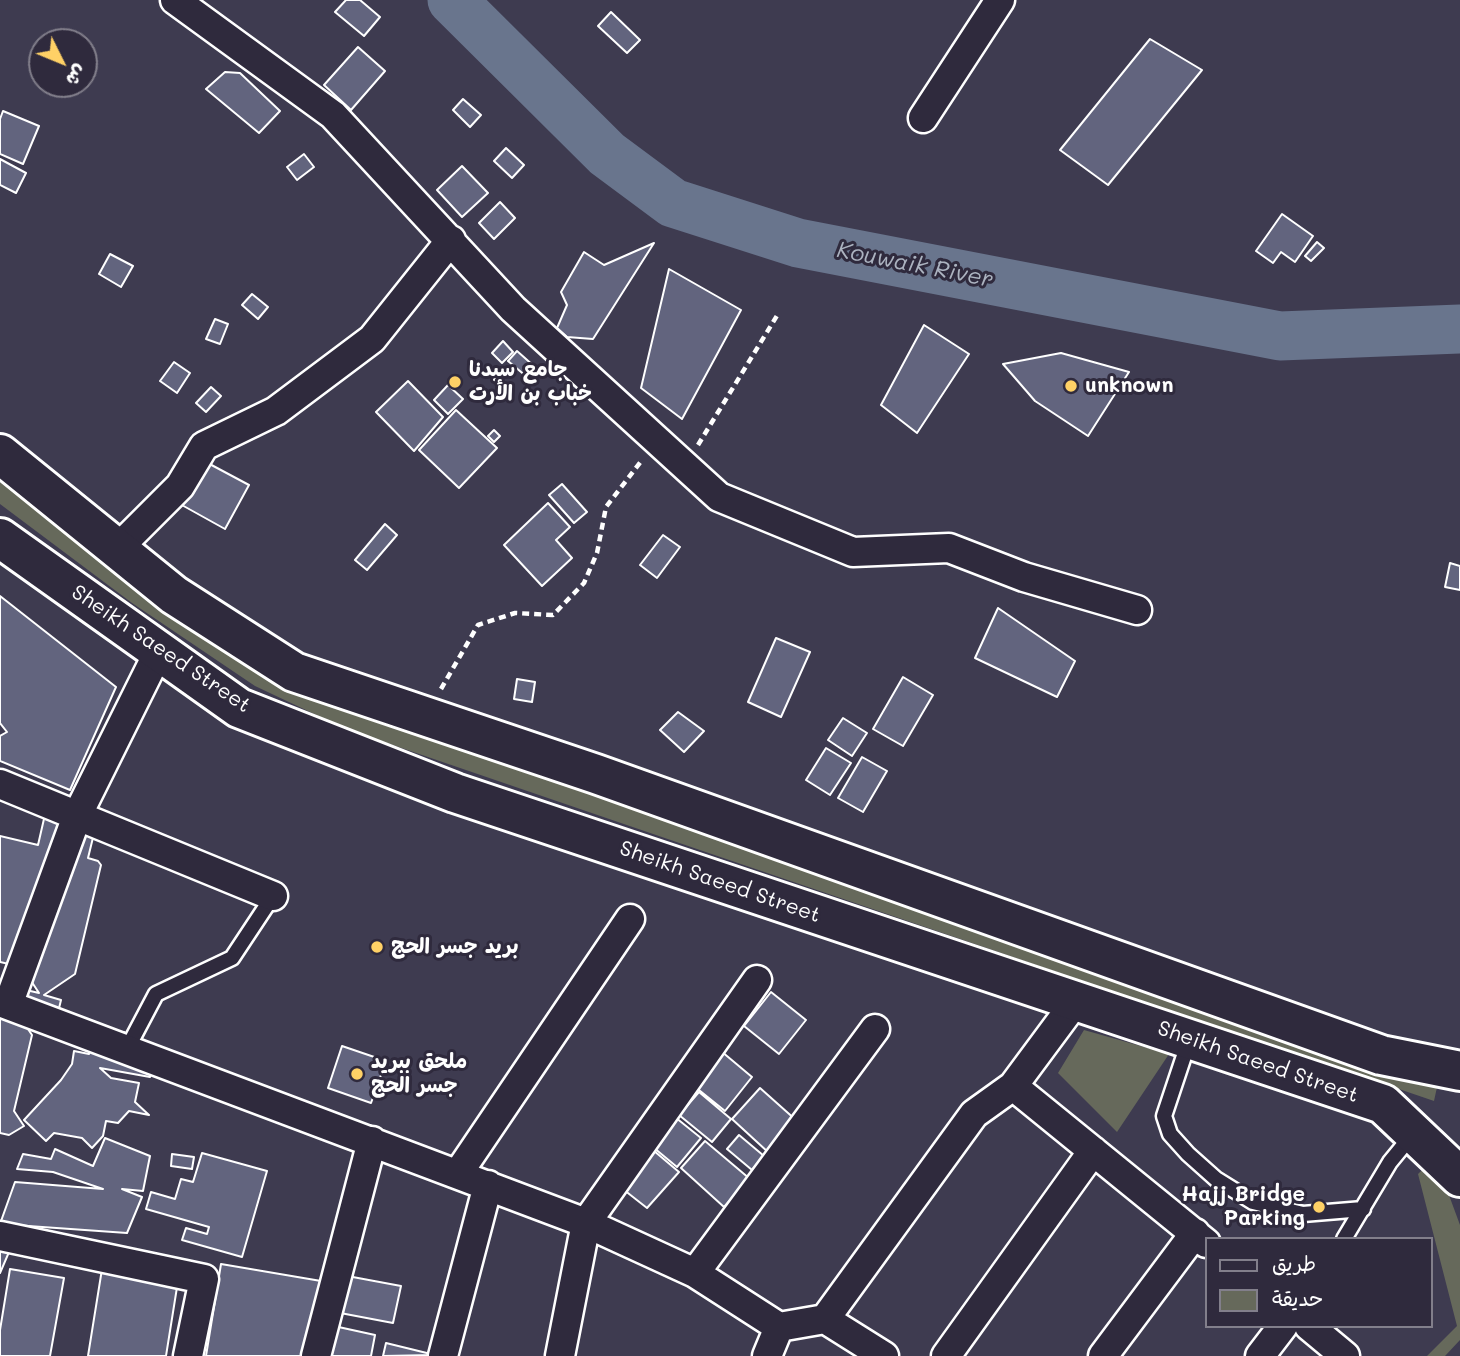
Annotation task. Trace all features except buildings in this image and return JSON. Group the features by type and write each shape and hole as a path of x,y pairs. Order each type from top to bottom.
{"main road":[{"path":"0,454 174,595 293,672 609,779 1381,1055 1460,1071"},
{"name":"Sheikh Saeed Street","path":"0,538 239,708 455,793 1383,1104 1460,1177"}],"street":[{"path":"175,0 332,115 513,309 719,497 853,552 949,548 1024,577 1137,610"},
{"path":"923,118 1000,0"},
{"path":"117,549 180,486 204,446 276,411 372,340 451,240"},
{"path":"159,650 77,816 4,1003 459,1172 586,1223 695,1273 779,1327 825,1320 884,1356"},
{"path":"0,784 273,896"},
{"path":"459,1172 631,919"},
{"path":"560,1356 586,1223 757,980"},
{"path":"825,1320 974,1114 1013,1086 1076,1001"},
{"path":"695,1273 875,1029"},
{"path":"1013,1086 1200,1238 1103,1356"},
{"path":"316,1356 372,1141"},
{"path":"946,1356 1093,1151"},
{"path":"443,1356 488,1185"},
{"path":"0,1236 204,1279 188,1356"},
{"path":"767,1356 779,1327"},
{"path":"1260,1356 1281,1328"},
{"path":"1311,1328 1345,1356"}],"lane":[{"path":"127,1049 156,994 232,958 273,896"},
{"path":"1189,1039 1164,1116 1170,1134 1188,1154 1216,1179 1253,1202 1303,1214 1363,1209"},
{"path":"1345,1237 1391,1162 1413,1133"}],"path":[{"path":"426,717 478,625 515,613 554,615 584,583 597,553 606,507 650,451 686,469 710,422 778,314"}],"green space":[{"path":"0,482 254,665 888,900 1276,1034 1439,1078 1434,1101 346,729 255,686 132,603 0,504"},
{"path":"1084,1030 1169,1054 1117,1132 1058,1073"},
{"path":"1427,1165 1446,1187 1460,1225 1460,1340 1445,1356 1427,1356 1457,1326 1418,1174"}],"waterway":[{"name":"Kouwaik River","path":"452,0 607,154 673,203 798,243 1280,336 1460,329"}],"place":[{"name":"جامع سيدنا خباب بن الأرت","path":"455,382"},
{"name":"unknown","path":"1071,386"},
{"name":"بريد جسر الحج","path":"377,947"},
{"name":"ملحق ببريد جسر الحج","path":"357,1074"},
{"name":"Hajj Bridge Parking","path":"1319,1207"}]}
